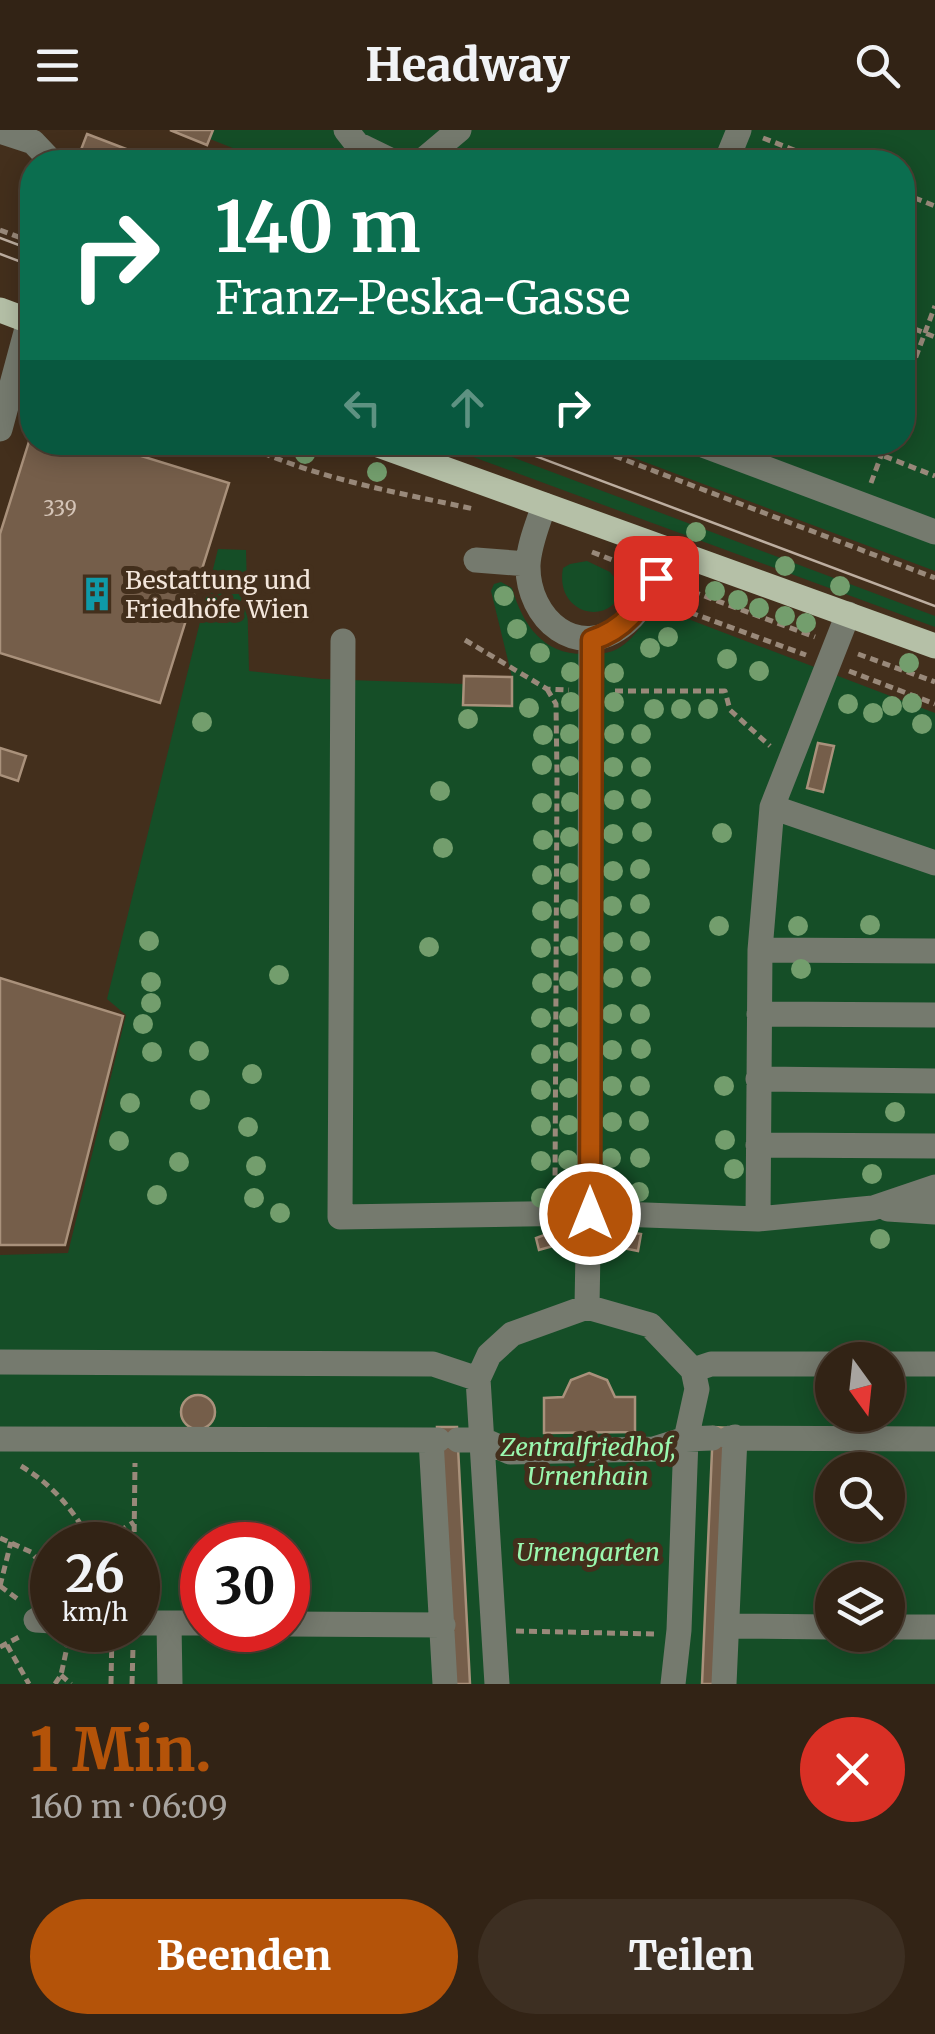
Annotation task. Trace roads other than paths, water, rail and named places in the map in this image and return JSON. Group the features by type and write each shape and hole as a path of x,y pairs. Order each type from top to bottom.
{"main road":[{"path":"406,455 935,646"}],"street":[{"path":"436,150 459,130"},
{"path":"0,131 33,142 41,150"},
{"path":"0,429 20,360"},
{"path":"731,455 935,532"},
{"path":"544,504 528,564 532,591 546,618 571,637 592,640 627,622 640,607 670,550"},
{"path":"476,560 528,564"},
{"path":"758,1219 760,950 772,807 848,614"},
{"path":"587,1307 592,640"},
{"path":"343,641 340,1217 555,1216 589,1233 873,1208 935,1212"},
{"path":"772,807 935,864"},
{"path":"760,950 935,951"},
{"path":"759,1014 935,1015"},
{"path":"758,1079 935,1081"},
{"path":"758,1145 935,1146"},
{"path":"873,1208 935,1187"},
{"path":"446,1684 443,1624 452,1440 489,1355 512,1334 587,1307 650,1324 693,1370 696,1390 716,1438 727,1626 724,1684"},
{"path":"0,1362 433,1364 478,1379"},
{"path":"693,1370 710,1364 815,1364"},
{"path":"905,1364 935,1364"},
{"path":"0,1438 452,1440 510,1452 654,1449 716,1438 935,1439"},
{"path":"672,1684 716,1438"},
{"path":"452,1440 494,1631 497,1684"},
{"path":"160,1623 180,1623"},
{"path":"169,1623 170,1684"},
{"path":"310,1624 443,1624"},
{"path":"727,1626 815,1626"},
{"path":"905,1627 935,1627"}],"tram line":[{"path":"0,238 20,246"},
{"path":"0,254 20,262"},
{"path":"533,455 935,606"}],"place":[{"name":"Bestattung und Friedhöfe Wien","path":"97,594"}],"park label":[{"name":"Zentralfriedhof, Urnenhain","path":"588,1462"},
{"name":"Urnengarten","path":"588,1552"}]}
